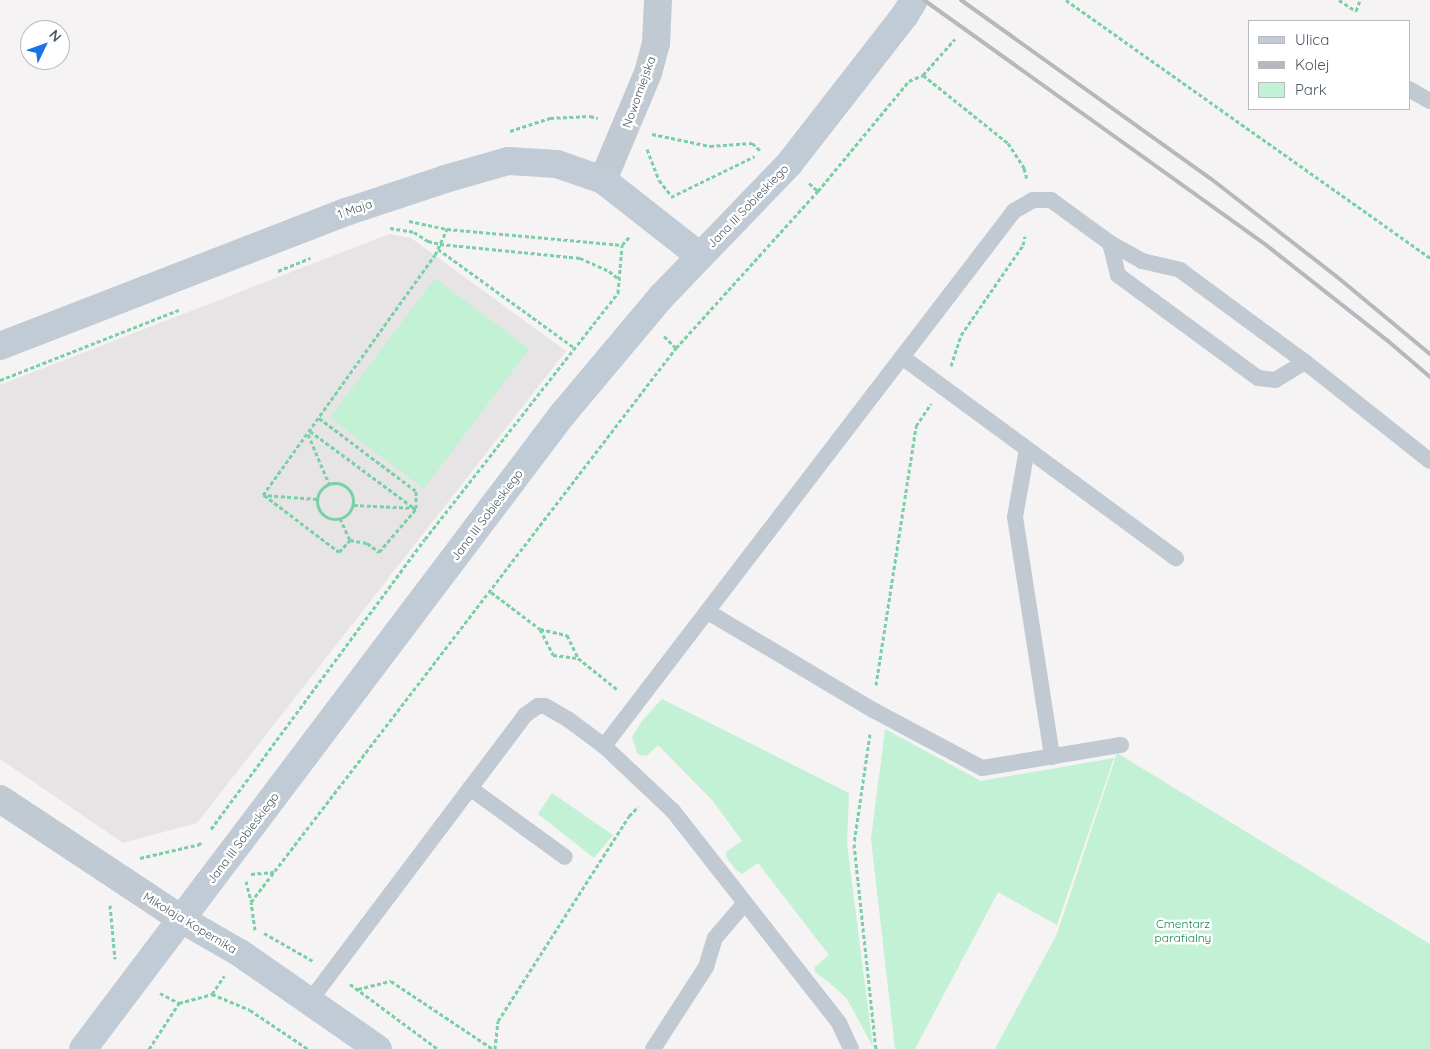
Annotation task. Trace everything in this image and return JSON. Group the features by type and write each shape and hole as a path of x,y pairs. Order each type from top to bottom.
{"street":[{"name":"Nowomiejska","path":"603,180 648,73 656,43 658,0"},
{"name":"Jana III Sobieskiego","path":"85,1048 562,415 662,296 789,164 905,15 914,0"},
{"name":"1 Maja","path":"0,346 346,212 454,176 508,161 557,164 603,180 700,256"},
{"name":"Mikołaja Kopernika","path":"0,799 181,919 240,953 378,1049"}],"lane":[{"path":"1410,90 1430,101"},
{"path":"604,746 1014,211 1033,200 1052,200 1110,243 1142,261 1180,270 1305,362 1430,461"},
{"path":"1110,243 1118,275 1258,378 1275,380 1305,362"},
{"path":"902,357 1176,558"},
{"path":"1027,449 1015,518 1052,757"},
{"path":"708,612 873,710 982,768 1121,745"},
{"path":"309,1002 525,715 538,706 545,706 569,720 604,746 673,811 839,1023 851,1049"},
{"path":"470,788 565,857"},
{"path":"653,1049 706,967 715,938 744,904"}],"path":[{"path":"1066,0 1430,258"},
{"path":"1339,0 1356,11 1360,0"},
{"path":"212,994 256,928 251,902 676,348 818,191 909,81 923,75 955,39"},
{"path":"876,1049 854,844 916,426 943,388 961,335 1023,245 1033,200 1024,168 1008,144 923,75"},
{"path":"116,967 109,898 139,859 200,844 425,539 618,293 622,245 650,215 672,197 763,152 752,143 710,146 653,134 648,135"},
{"path":"407,221 447,229 622,245"},
{"path":"381,231 390,228 414,232 440,244 580,258 609,271 619,279"},
{"path":"263,495 438,250 447,229"},
{"path":"438,250 575,348"},
{"path":"277,272 320,255"},
{"path":"0,380 184,308"},
{"path":"319,418 416,491 415,508 380,552 367,543 350,540"},
{"path":"309,432 329,484"},
{"path":"309,432 415,508"},
{"path":"329,484 341,484 353,496 348,514 340,518 332,519 322,514 317,499 320,491 329,484"},
{"path":"263,495 317,499"},
{"path":"263,495 339,552 350,540"},
{"path":"352,505 415,508"},
{"path":"340,518 350,540"},
{"path":"490,592 540,629 567,635 578,658 636,705"},
{"path":"540,629 553,655 578,658"},
{"path":"358,990 392,981 494,1049 498,1021 629,816 654,792"},
{"path":"245,874 274,872"},
{"path":"149,1049 179,1003 212,994 250,1010 308,1049"}],"shaded area":[{"path":"389,234 411,238 566,351 197,823 123,843 0,759 0,385"}],"green space":[{"path":"435,278 529,349 424,489 330,418"},
{"path":"662,699 849,793 847,844 873,1047 847,999 815,972 814,968 829,955 758,863 742,874 736,870 727,858 726,852 742,841 713,801 658,745 648,755 642,756 637,753 632,737 642,721"},
{"path":"885,729 981,781 1114,758 1057,925 998,892 915,1049 895,1049 871,839"},
{"name":"Cmentarz parafialny","path":"1117,753 1430,944 1430,1049 995,1049 1057,934"},
{"path":"552,793 613,835 594,858 538,814"}],"railway":[{"path":"924,0 1266,245 1388,341 1430,377"},
{"path":"961,0 1210,178 1336,276 1430,354"}]}
